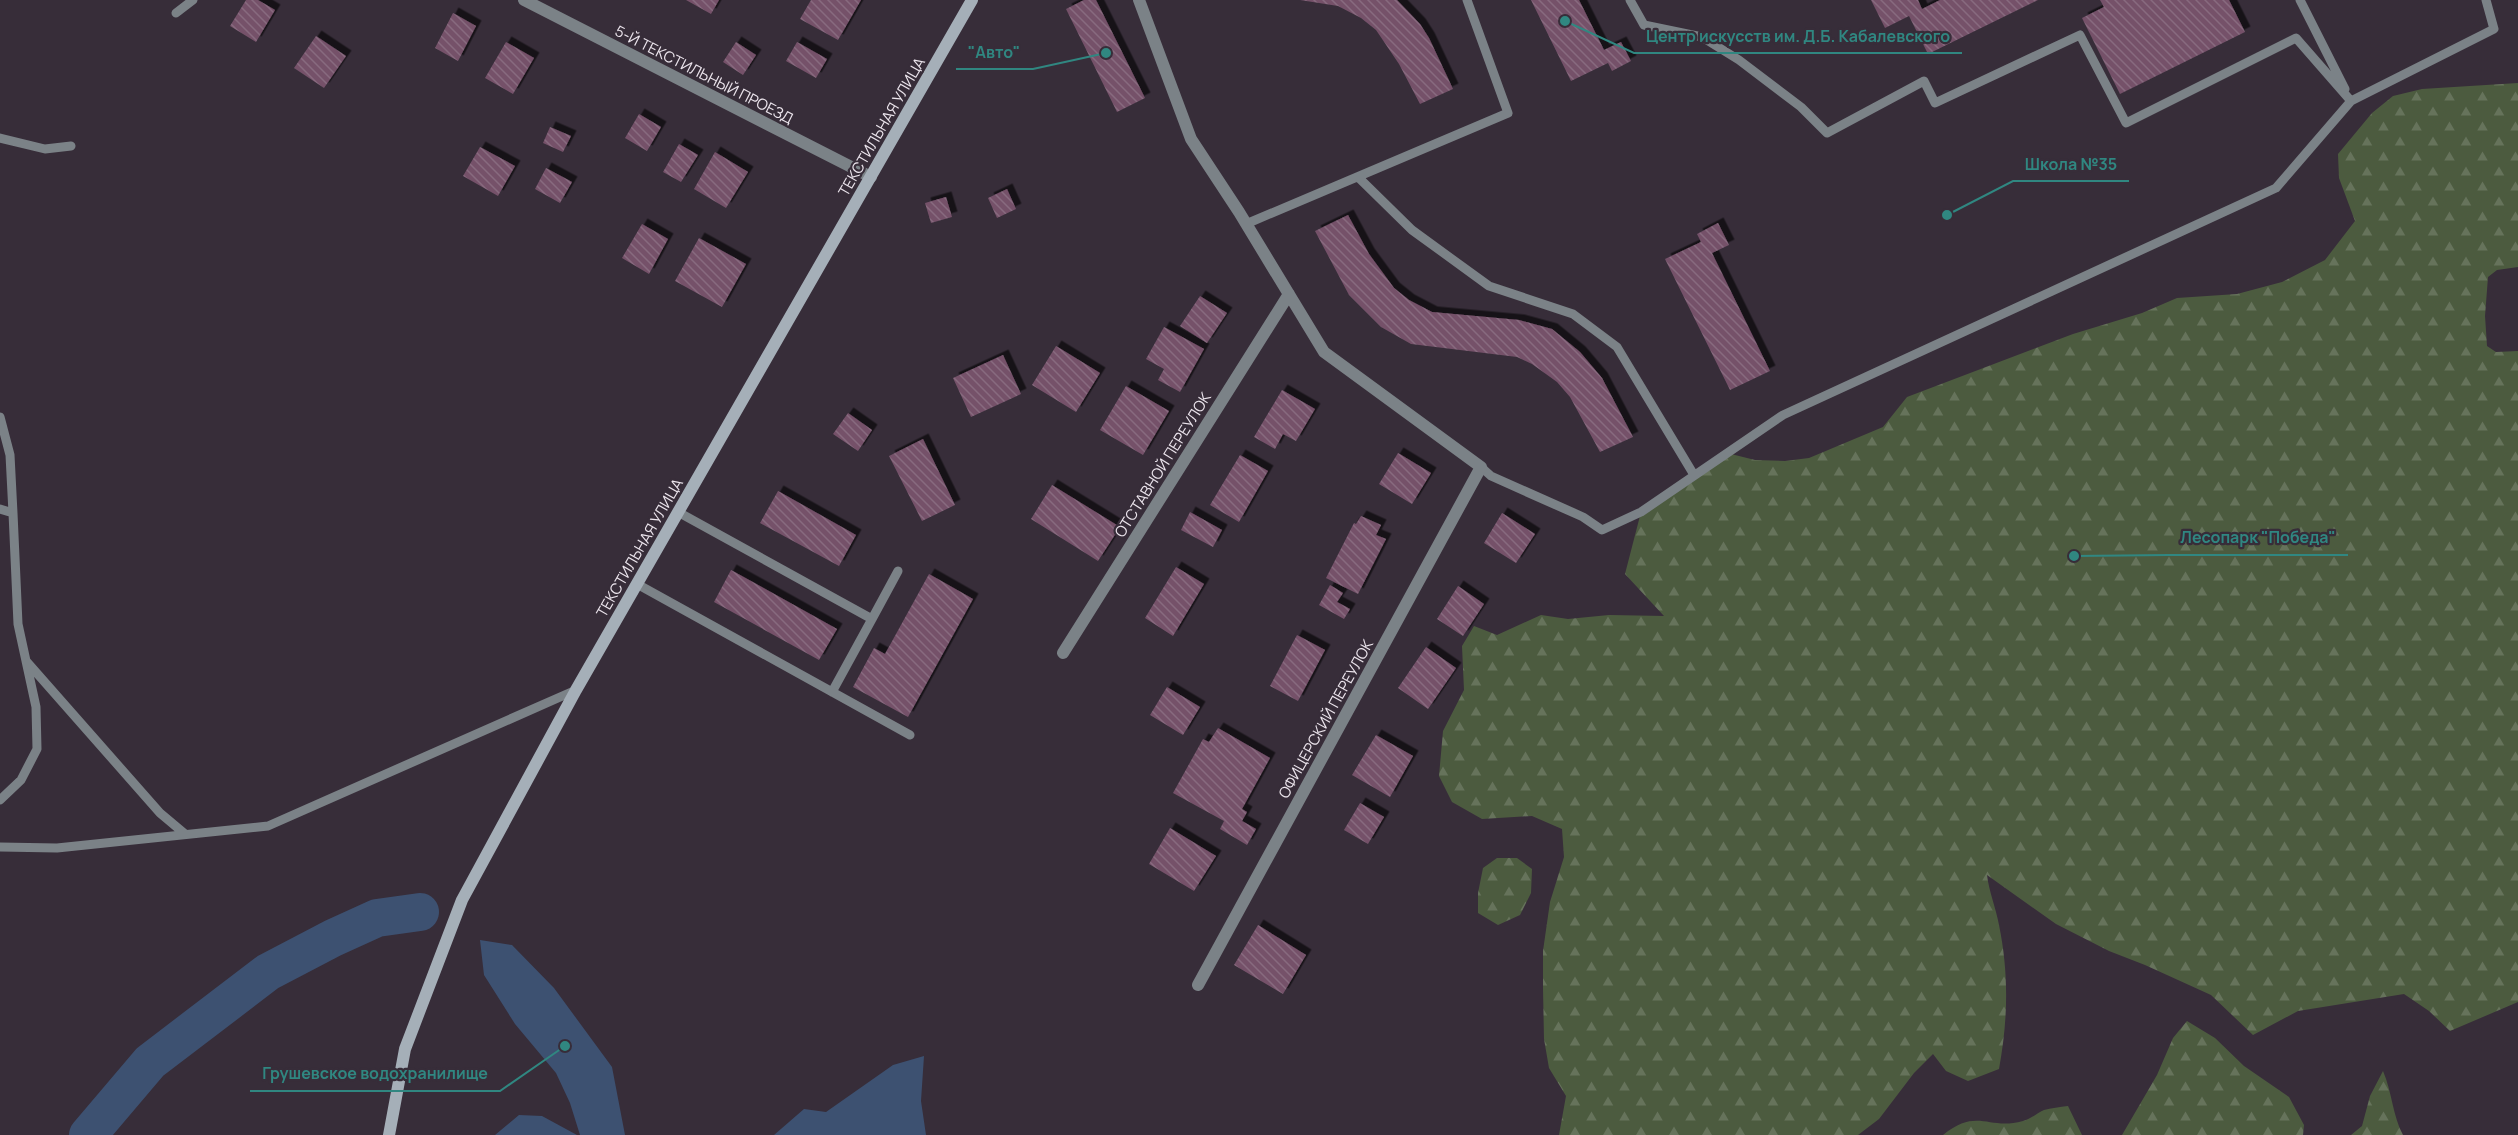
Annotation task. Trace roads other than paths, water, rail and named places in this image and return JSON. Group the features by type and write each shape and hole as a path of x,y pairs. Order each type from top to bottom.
{"main road":[{"name":"ТЕКСТИЛЬНАЯ УЛИЦА","path":"389,1135 405,1049 462,900 576,690 972,0"}],"street":[{"name":"5-Й ТЕКСТИЛЬНЫЙ ПРОЕЗД","path":"524,0 871,177"},
{"path":"1139,0 1191,139 1324,352 1481,467"},
{"name":"ОТСТАВНОЙ ПЕРЕУЛОК","path":"1063,653 1289,294"},
{"name":"ОФИЦЕРСКИЙ ПЕРЕУЛОК","path":"1198,985 1481,467"}],"lane":[{"path":"176,13 193,0"},
{"path":"1246,224 1508,113 1467,0"},
{"path":"1630,0 1644,25 1702,37 1739,60 1801,107 1827,133 1924,81 1935,103 2080,35 2127,123 2296,38 2351,102"},
{"path":"2300,0 2351,102"},
{"path":"1481,467 1491,476 1584,517 1602,530 1641,512 1783,415 2276,188 2351,102 2494,29 2486,0"},
{"path":"0,138 45,149 71,146"},
{"path":"1358,177 1412,230 1489,286 1573,314 1617,347 1694,475"},
{"path":"0,417 10,455 18,624 36,707 37,749 21,780 0,800"},
{"path":"0,509 13,513"},
{"path":"678,512 872,619"},
{"path":"832,692 898,572"},
{"path":"638,584 910,735"},
{"path":"26,660 160,813 185,834"},
{"path":"0,847 57,848 268,826 576,690"}],"water":[{"path":"480,940 512,945 554,988 612,1067 625,1135 580,1135 570,1103 556,1073 515,1024 484,975"},
{"path":"924,1056 921,1101 926,1135 774,1135 804,1109 826,1112 893,1065"},
{"path":"519,1115 542,1116 577,1135 495,1135"}],"waterway":[{"path":"88,1135 150,1062 268,972 377,918 420,912"}],"place":[{"name":"Центр искусств им. Д.Б. Кабалевского","path":"1565,21"},
{"name":"\"Авто\"","path":"1106,53"},
{"name":"Школа №35","path":"1947,215"},
{"name":"Лесопарк \"Победа\"","path":"2074,556"},
{"name":"Грушевское водохранилище","path":"565,1046"}]}
